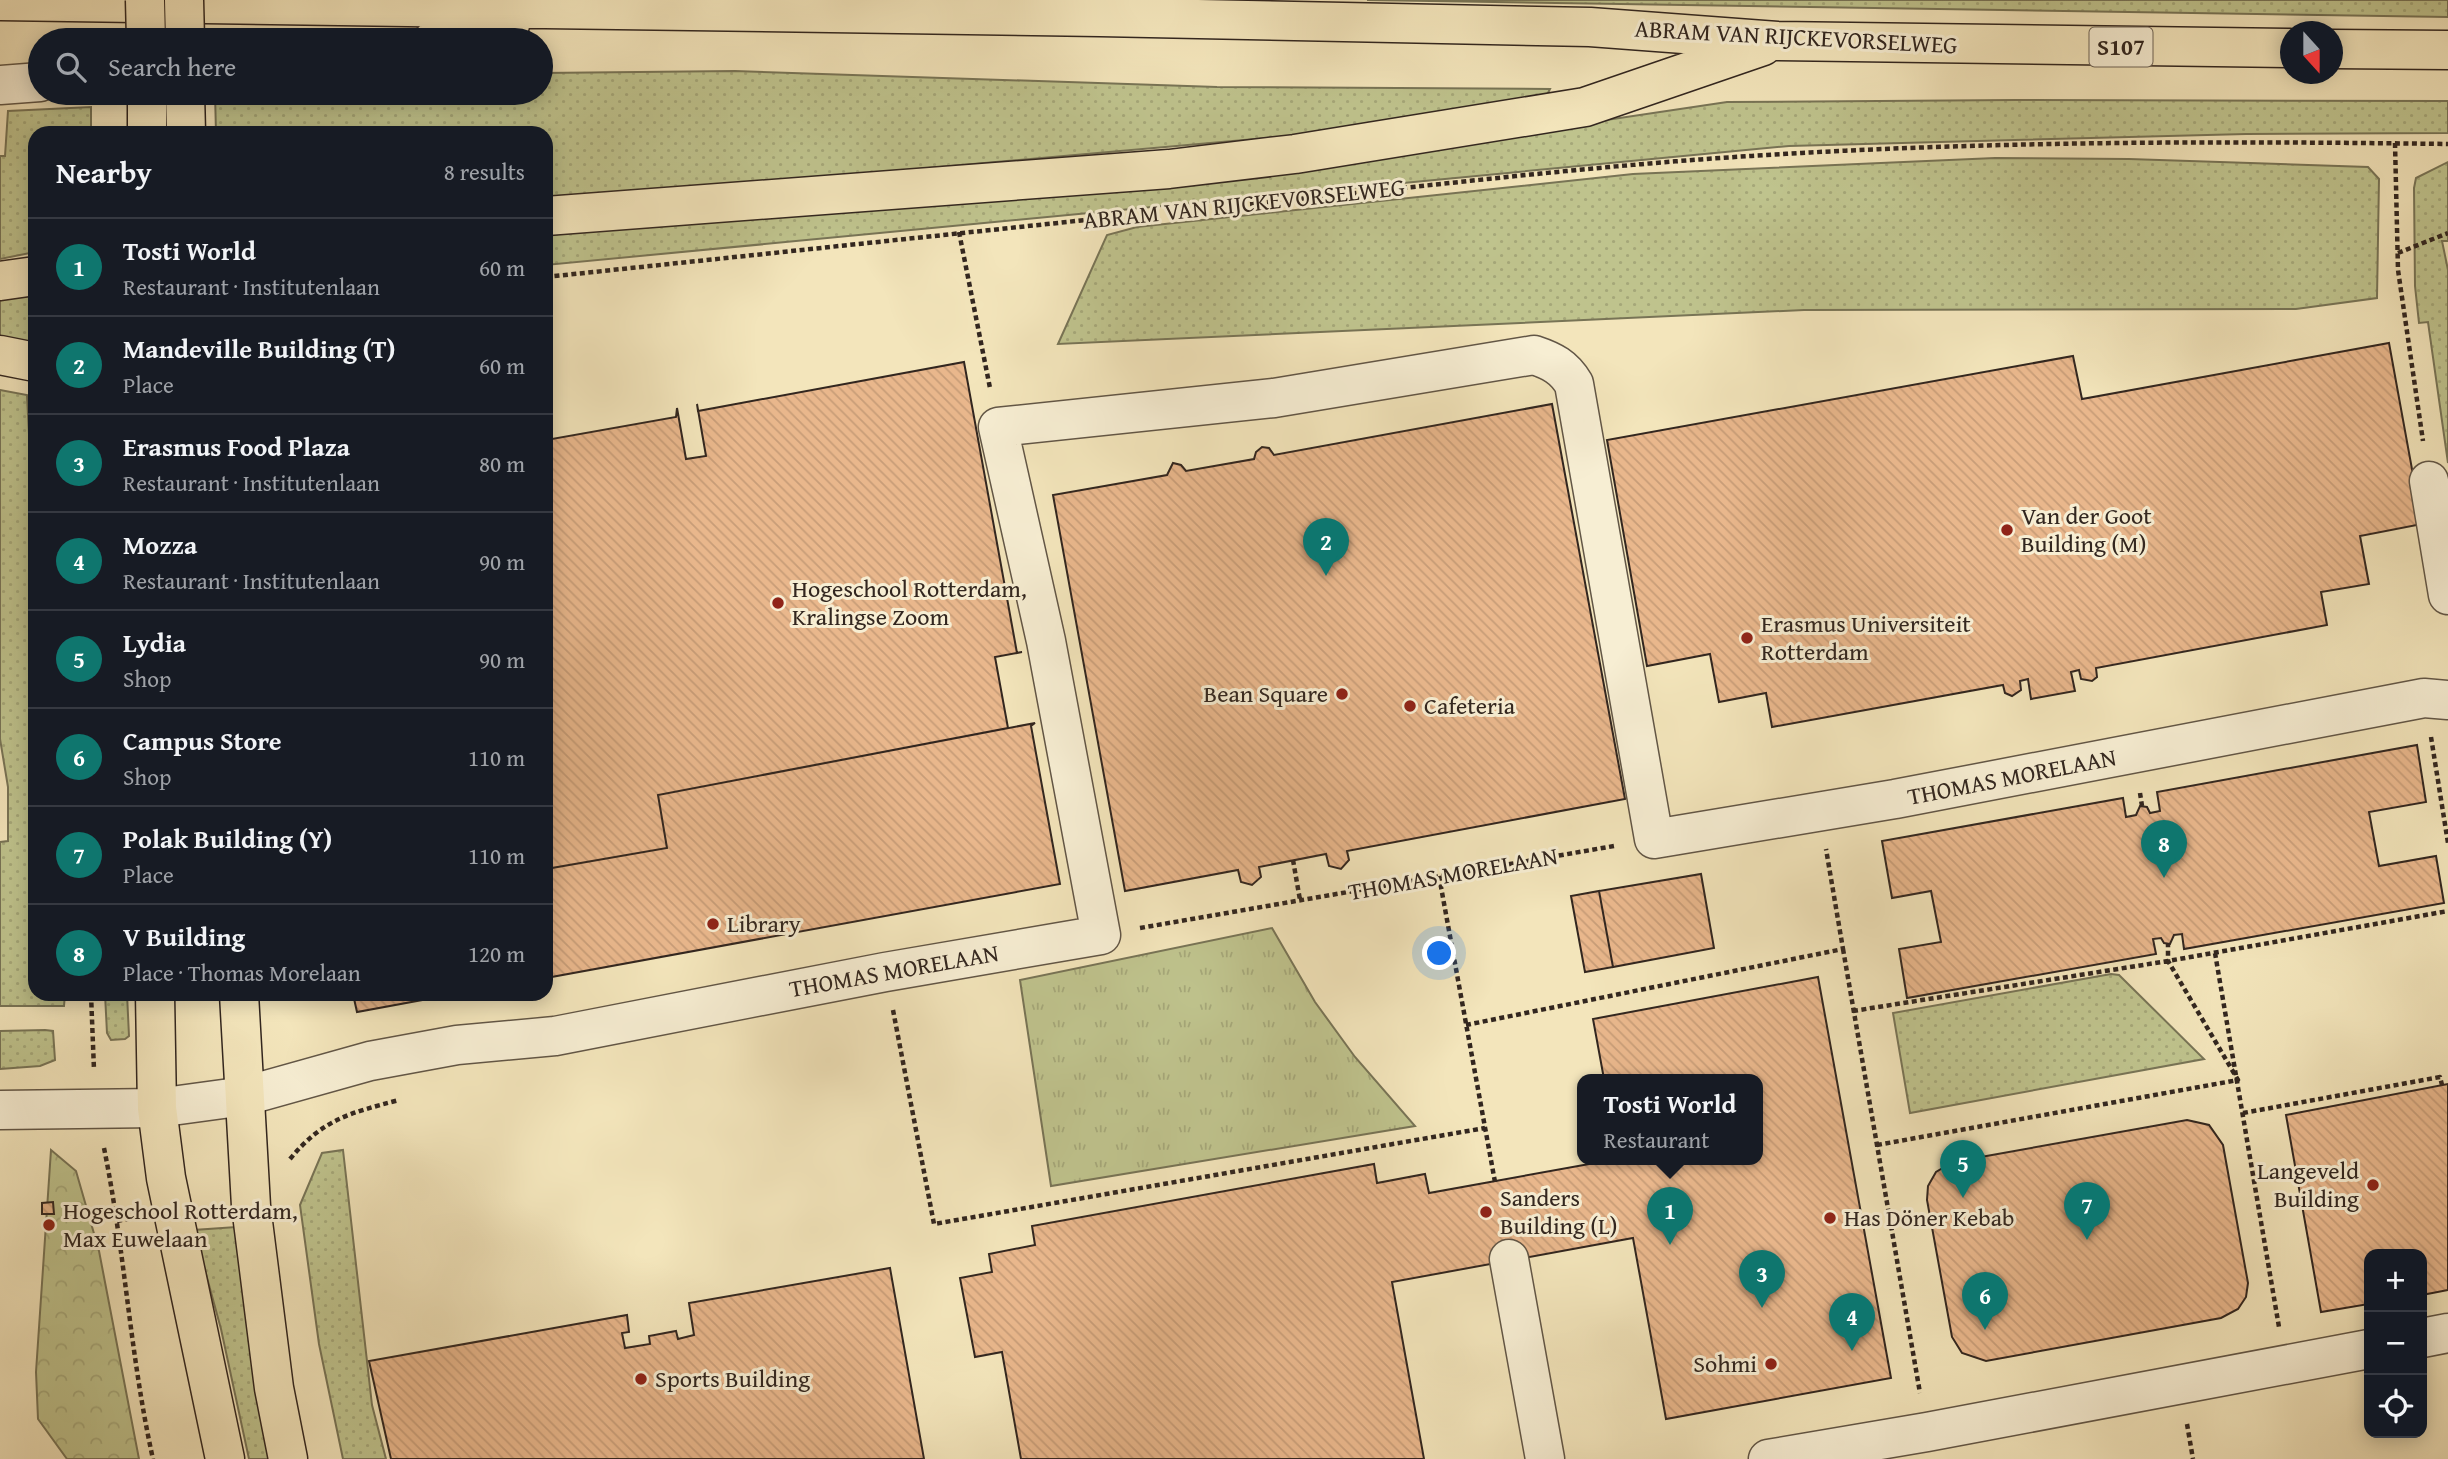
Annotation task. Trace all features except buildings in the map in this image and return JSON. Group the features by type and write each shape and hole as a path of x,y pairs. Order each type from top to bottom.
{"main road":[{"path":"145,0 146,28"},
{"path":"184,0 185,28"},
{"name":"ABRAM VAN RIJCKEVORSELWEG","path":"0,1 1590,27 1777,41 2280,48"},
{"path":"493,28 584,10"},
{"path":"553,215 1169,169 1295,154 1585,107 1777,41"},
{"path":"2343,49 2448,50"},
{"path":"147,105 148,126"},
{"path":"186,105 186,126"},
{"path":"0,281 28,277"},
{"path":"0,355 28,361"},
{"path":"155,1001 158,1108 166,1178 225,1459"},
{"path":"239,1001 255,1243 274,1388 288,1459"}],"street":[{"path":"0,85 28,83"},
{"path":"1101,934 1083,750 1046,641 998,427 1274,398 1534,355 1551,360 1566,372 1574,384 1610,654 1654,839"},
{"path":"2429,481 2448,595"},
{"name":"THOMAS MORELAAN","path":"1654,839 1819,812 2436,699"},
{"name":"THOMAS MORELAAN","path":"0,1110 158,1108 245,1096 370,1061 457,1045 555,1036 885,972 1101,934"},
{"path":"1509,1259 1545,1459"},
{"path":"2427,1337 2448,1333"},
{"path":"1769,1459 1927,1433 2364,1350"}],"path":[{"path":"2395,143 2398,271 2429,481"},
{"name":"ABRAM VAN RIJCKEVORSELWEG","path":"1238,205 1765,155 2048,144 2448,144"},
{"name":"ABRAM VAN RIJCKEVORSELWEG","path":"553,276 1098,218"},
{"path":"959,232 998,427"},
{"path":"2398,253 2448,233"},
{"path":"2436,699 2448,843"},
{"path":"1819,812 1927,1433"},
{"name":"THOMAS MORELAAN","path":"1101,934 1654,839"},
{"path":"1293,860 1300,900"},
{"path":"1439,876 1495,1182"},
{"path":"1853,1011 2168,961 2448,911"},
{"path":"2168,944 2168,961 2238,1080"},
{"path":"1466,1025 1843,949"},
{"path":"2215,952 2286,1366"},
{"path":"885,972 934,1224 1485,1128"},
{"path":"90,1001 96,1110 111,1181 132,1358 153,1459"},
{"path":"2243,1113 2440,1076 2442,1086"},
{"path":"1877,1145 2238,1080"},
{"path":"290,1159 313,1132 357,1111 403,1099"}],"green space":[{"path":"1367,0 2448,0 2448,17"},
{"path":"735,71 1217,87 1550,89 1546,97 1289,136 553,201 553,126 216,126 215,105 553,105 553,73"},
{"path":"2448,101 2448,133 2246,134 1789,146 553,264 553,234 1128,186 1299,166 1727,102"},
{"path":"91,107 91,126 28,126 28,253 0,259 0,156 5,156 8,111"},
{"path":"1995,158 2129,159 2368,167 2379,179 2377,298 2296,309 1804,310 1058,344 1107,235 1137,227 1633,174"},
{"path":"2448,162 2448,241 2442,241 2448,270 2448,463 2428,322 2419,323 2415,286 2414,188 2416,178"},
{"path":"28,292 28,345 0,340 0,296"},
{"path":"0,390 27,395 28,414 28,1001 64,1001 64,1006 0,1006 0,842 8,841 8,787 0,739"},
{"path":"1272,928 1315,1002 1355,1057 1415,1126 1051,1186 1020,980"},
{"path":"2111,974 2119,975 2204,1059 1910,1113 1893,1013"},
{"path":"105,1001 127,1001 129,1036 111,1040 107,1033"},
{"path":"0,1031 53,1031 55,1060 40,1066 0,1069"},
{"path":"51,1150 76,1171 99,1251 139,1459 67,1459 38,1419 36,1372"},
{"path":"343,1150 372,1405 386,1459 343,1459 319,1344 300,1205 322,1153"},
{"path":"236,1227 271,1459 249,1459 221,1329 194,1230"}],"place":[{"name":"Van der Goot Building (M)","path":"2007,530"},
{"name":"Mandeville Building (T)","path":"1326,576"},
{"name":"Hogeschool Rotterdam, Kralingse Zoom","path":"778,603"},
{"name":"Erasmus Universiteit Rotterdam","path":"1747,638"},
{"name":"Bean Square","path":"1342,694"},
{"name":"Cafeteria","path":"1410,706"},
{"name":"V Building","path":"2164,878"},
{"name":"Library","path":"713,924"},
{"name":"Langeveld Building","path":"2373,1185"},
{"name":"Lydia","path":"1963,1198"},
{"name":"Sanders Building (L)","path":"1486,1212"},
{"name":"Has Döner Kebab","path":"1830,1218"},
{"name":"Hogeschool Rotterdam, Max Euwelaan","path":"49,1225"},
{"name":"Polak Building (Y)","path":"2087,1240"},
{"name":"Tosti World","path":"1670,1245"},
{"name":"Erasmus Food Plaza","path":"1762,1308"},
{"name":"Campus Store","path":"1985,1330"},
{"name":"Mozza","path":"1852,1351"},
{"name":"Sohmi","path":"1771,1364"},
{"name":"Sports Building","path":"641,1379"}]}
